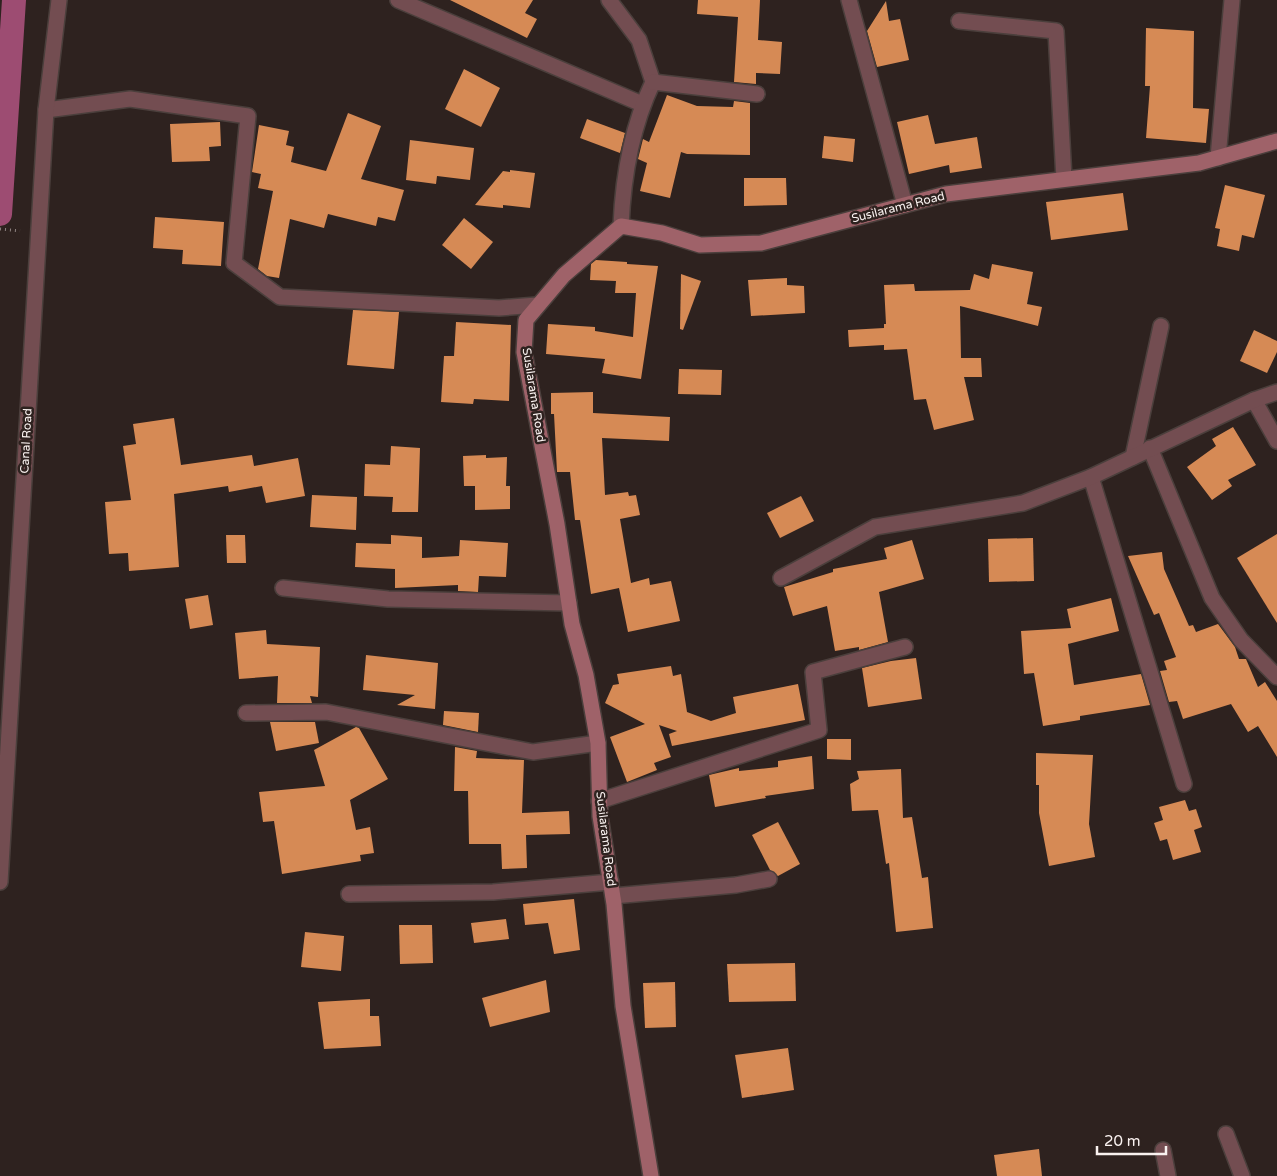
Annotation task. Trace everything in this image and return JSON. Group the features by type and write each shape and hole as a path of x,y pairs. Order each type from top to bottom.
{"street":[{"name":"Canal Road","path":"0,882 46,110 59,0"},
{"path":"398,0 642,104"},
{"path":"609,0 639,40 653,82 642,104 622,186 621,226"},
{"path":"849,0 905,204"},
{"path":"1218,158 1232,0"},
{"path":"959,21 1056,31 1064,179"},
{"path":"653,82 757,94"},
{"path":"46,110 130,99 248,116 234,263 280,297 499,308 537,306"},
{"name":"Susilarama Road","path":"651,1176 622,1006 612,889 600,801 598,743 524,352 526,320 564,275 621,226 662,233 700,245 761,243 946,194 1198,163 1277,141"},
{"path":"1133,457 1161,326"},
{"path":"781,578 875,527 1023,503 1091,477 1254,400 1277,392"},
{"path":"1254,400 1277,441"},
{"path":"1150,448 1212,598 1242,640 1277,677"},
{"path":"1091,477 1184,784"},
{"path":"283,588 388,599 570,603"},
{"path":"600,801 819,730 813,672 905,647"},
{"path":"246,713 326,712 532,752 598,743"},
{"path":"349,894 736,885 769,879"},
{"path":"1226,1134 1242,1176"},
{"path":"1163,1150 1168,1176"}],"path":[{"path":"0,229 23,231"}],"building":[{"path":"450,0 533,0 525,13 537,19 527,38"},
{"path":"698,0 760,0 758,40 782,42 780,74 756,73 756,84 734,82 738,17 697,14"},
{"path":"886,1 889,21 900,19 909,60 877,67 867,31"},
{"path":"1146,28 1194,31 1193,108 1209,109 1206,143 1146,138 1150,86 1145,86"},
{"path":"464,69 500,88 481,127 445,109"},
{"path":"667,95 697,106 733,107 734,101 750,103 750,155 687,154 681,152 670,198 640,191 647,163 638,159 643,139 649,142"},
{"path":"348,113 381,126 361,179 404,190 395,221 378,217 376,226 328,214 324,228 290,219 279,278 267,276 258,269 273,191 258,188 261,174 252,172 259,125 289,131 286,145 294,147 291,162 326,171"},
{"path":"928,115 935,144 977,137 982,168 950,173 949,165 909,174 897,122"},
{"path":"587,119 625,133 620,153 580,138"},
{"path":"220,122 221,146 209,147 210,161 172,162 170,124"},
{"path":"824,136 855,139 853,162 822,158"},
{"path":"410,140 474,148 470,180 437,176 436,184 406,180"},
{"path":"510,170 535,173 530,208 503,205 503,208 475,205 503,171 510,172"},
{"path":"744,178 786,178 787,205 744,206"},
{"path":"1225,185 1265,195 1254,238 1242,235 1239,251 1217,246 1220,229 1215,228"},
{"path":"1123,193 1128,230 1051,240 1046,202"},
{"path":"155,217 224,222 221,266 182,264 183,250 153,248"},
{"path":"464,218 493,242 471,269 442,245"},
{"path":"596,260 658,266 641,379 602,373 605,359 546,354 548,324 595,327 595,331 633,337 636,293 615,293 616,281 590,280 591,264"},
{"path":"992,264 1033,272 1027,304 1042,307 1038,326 960,306 961,358 981,358 982,377 964,377 974,420 934,430 926,399 914,400 907,349 884,350 884,345 849,347 848,330 884,328 884,324 886,324 884,285 914,284 915,291 970,290 974,274 989,279"},
{"path":"681,274 701,281 683,330 680,329"},
{"path":"787,278 787,285 804,286 805,313 751,316 748,280"},
{"path":"353,310 399,312 394,369 347,365"},
{"path":"456,322 511,325 509,401 474,399 473,404 441,402 444,356 454,356"},
{"path":"1254,330 1277,341 1277,352 1267,373 1240,361"},
{"path":"679,369 722,370 721,395 678,394"},
{"path":"593,392 593,413 670,417 669,441 602,438 605,495 628,492 629,496 636,495 640,515 620,519 631,583 649,578 650,585 671,581 680,621 628,632 619,588 591,594 580,520 575,520 570,472 557,472 554,414 551,414 551,393"},
{"path":"174,418 181,465 252,455 254,466 298,458 305,496 266,503 262,486 229,492 228,486 174,494 179,567 129,571 128,553 109,554 105,502 131,500 123,446 136,444 133,424"},
{"path":"1233,427 1256,465 1228,480 1232,486 1212,500 1187,467 1216,446 1212,439"},
{"path":"391,446 420,448 418,512 392,512 393,497 364,496 365,464 390,465"},
{"path":"486,455 486,458 507,457 506,486 510,486 510,509 475,510 475,486 464,486 463,456"},
{"path":"312,495 357,497 356,530 310,527"},
{"path":"801,496 814,521 780,538 767,513"},
{"path":"1277,534 1277,623 1237,558"},
{"path":"226,535 245,535 246,563 227,563"},
{"path":"391,535 422,537 422,558 459,556 460,540 508,543 506,577 479,576 478,592 458,591 458,585 395,588 395,569 355,567 356,543 391,544"},
{"path":"1033,538 1034,581 989,582 988,539"},
{"path":"912,540 924,579 879,592 888,642 859,650 859,647 835,651 827,606 793,616 784,587 833,572 833,569 887,559 884,548"},
{"path":"1162,552 1164,569 1189,626 1193,625 1196,632 1218,624 1235,647 1239,659 1246,659 1258,687 1265,682 1277,701 1277,757 1258,726 1248,732 1231,704 1183,719 1177,701 1169,702 1160,671 1167,670 1164,661 1176,657 1159,613 1154,615 1128,556"},
{"path":"208,595 213,625 190,629 185,599"},
{"path":"1111,598 1119,631 1068,644 1074,685 1141,674 1150,705 1080,716 1080,720 1043,726 1034,673 1024,674 1021,631 1071,628 1067,609"},
{"path":"266,630 267,644 320,647 318,697 310,696 312,703 277,703 278,676 239,679 235,633"},
{"path":"366,655 438,663 435,709 397,705 415,695 363,690"},
{"path":"916,658 922,699 868,707 862,668 891,661"},
{"path":"671,666 673,676 681,674 687,712 711,721 736,713 733,697 798,684 805,720 672,746 669,734 677,731 659,725 671,757 654,763 657,770 627,782 610,737 645,724 605,703 613,685 619,684 617,674"},
{"path":"444,711 479,713 478,732 443,725"},
{"path":"270,722 315,722 319,743 276,751"},
{"path":"356,727 359,728 388,779 350,800 356,830 370,827 374,853 360,855 361,861 282,874 274,821 263,822 259,792 325,786 314,750"},
{"path":"827,739 851,739 851,760 827,759"},
{"path":"455,747 477,751 476,758 524,760 522,813 569,811 570,834 526,835 527,868 502,869 501,844 469,844 468,791 454,791"},
{"path":"1036,753 1093,755 1089,824 1095,857 1049,866 1039,813 1039,785 1036,785"},
{"path":"812,756 814,789 765,796 766,798 715,807 709,775 739,768 739,771 778,767 778,761"},
{"path":"901,769 903,818 912,817 922,878 928,877 933,928 896,932 889,863 886,864 878,810 852,811 850,784 859,779 857,771"},
{"path":"1185,800 1189,811 1196,809 1202,827 1194,830 1201,852 1173,860 1167,839 1160,841 1154,823 1163,820 1159,807"},
{"path":"778,822 800,864 778,876 770,870 752,835"},
{"path":"574,899 580,950 554,954 548,923 525,925 523,904"},
{"path":"506,919 509,939 474,943 471,923"},
{"path":"399,925 432,925 433,963 400,964"},
{"path":"305,932 344,936 341,971 301,967"},
{"path":"795,963 796,1001 729,1002 727,964"},
{"path":"546,980 550,1012 490,1027 482,998"},
{"path":"675,982 676,1027 645,1028 643,983"},
{"path":"370,999 370,1016 379,1016 381,1046 324,1049 318,1002"},
{"path":"788,1048 794,1090 742,1098 735,1055"},
{"path":"1039,1149 1042,1176 997,1176 994,1155"}],"waterway":[{"path":"0,214 14,0"}]}
